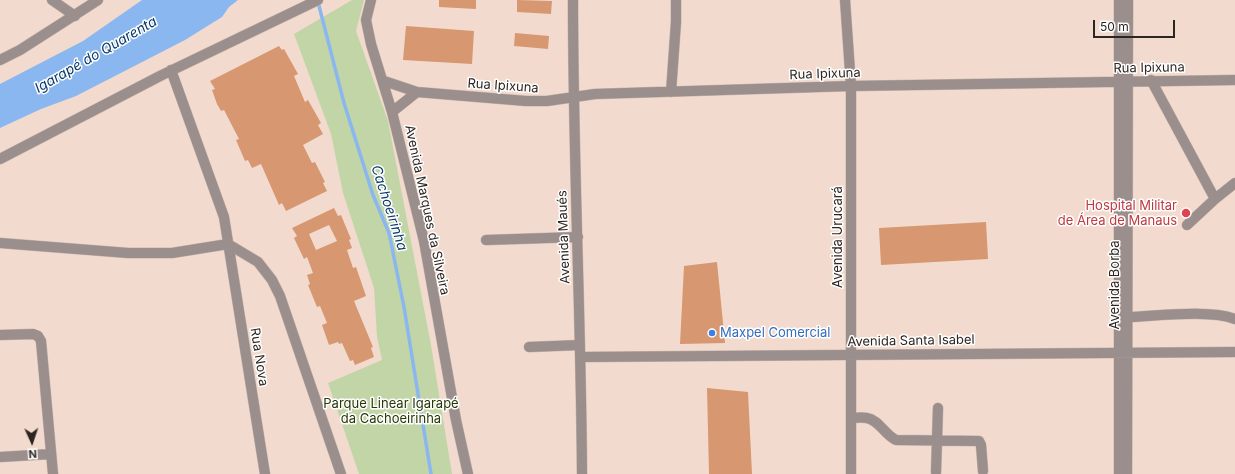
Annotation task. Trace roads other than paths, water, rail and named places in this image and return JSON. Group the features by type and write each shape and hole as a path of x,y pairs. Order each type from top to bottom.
{"street":[{"path":"52,0 75,16"},
{"path":"0,60 20,50 98,0"},
{"name":"Avenida Marques da Silveira","path":"371,0 366,20 371,44 384,81 424,241 456,420 468,474"},
{"name":"Avenida Maués","path":"574,0 573,98 580,345 582,357 582,474"},
{"path":"671,92 676,0"},
{"name":"Avenida Urucará","path":"845,0 848,22 851,86 851,474"},
{"path":"848,22 851,0"},
{"name":"Avenida Borba","path":"1119,0 1124,81 1128,317 1124,352 1119,474"},
{"name":"Avenida Borba","path":"1127,474 1124,352 1124,81 1128,0"},
{"path":"0,159 171,70 315,2"},
{"name":"Rua Nova","path":"171,70 224,217 265,474"},
{"path":"1151,80 1215,199"},
{"name":"Rua Ipixuna","path":"384,81 417,92 526,101 547,101 595,94 851,86 1151,80 1235,80"},
{"path":"392,112 417,92"},
{"path":"1187,225 1215,199 1235,184"},
{"path":"486,240 578,237"},
{"path":"0,243 128,253 172,253 228,244 258,262 272,280 280,296 341,474"},
{"path":"1128,317 1207,315 1235,319"},
{"path":"0,335 33,334 38,336 42,341 52,474"},
{"path":"529,347 580,345"},
{"name":"Avenida Santa Isabel","path":"582,357 1235,352"},
{"path":"936,472 938,408"},
{"path":"851,418 869,418 878,423 889,437 896,440 979,441 981,444 983,471"},
{"path":"0,457 51,454"}],"water":[{"name":"Igarapé do Quarenta","path":"142,0 238,0 229,7 222,17 185,40 76,96 41,109 0,128 0,84 83,41"}],"waterway":[{"name":"Cachoeirinha","path":"318,2 344,103 373,195 389,233 404,307 431,474"}],"place":[{"name":"Hospital Militar de Área de Manaus","path":"1186,213"},
{"name":"Maxpel Comercial","path":"712,333"}],"park label":[{"name":"Parque Linear Igarapé da Cachoeirinha","path":"391,412"}]}
